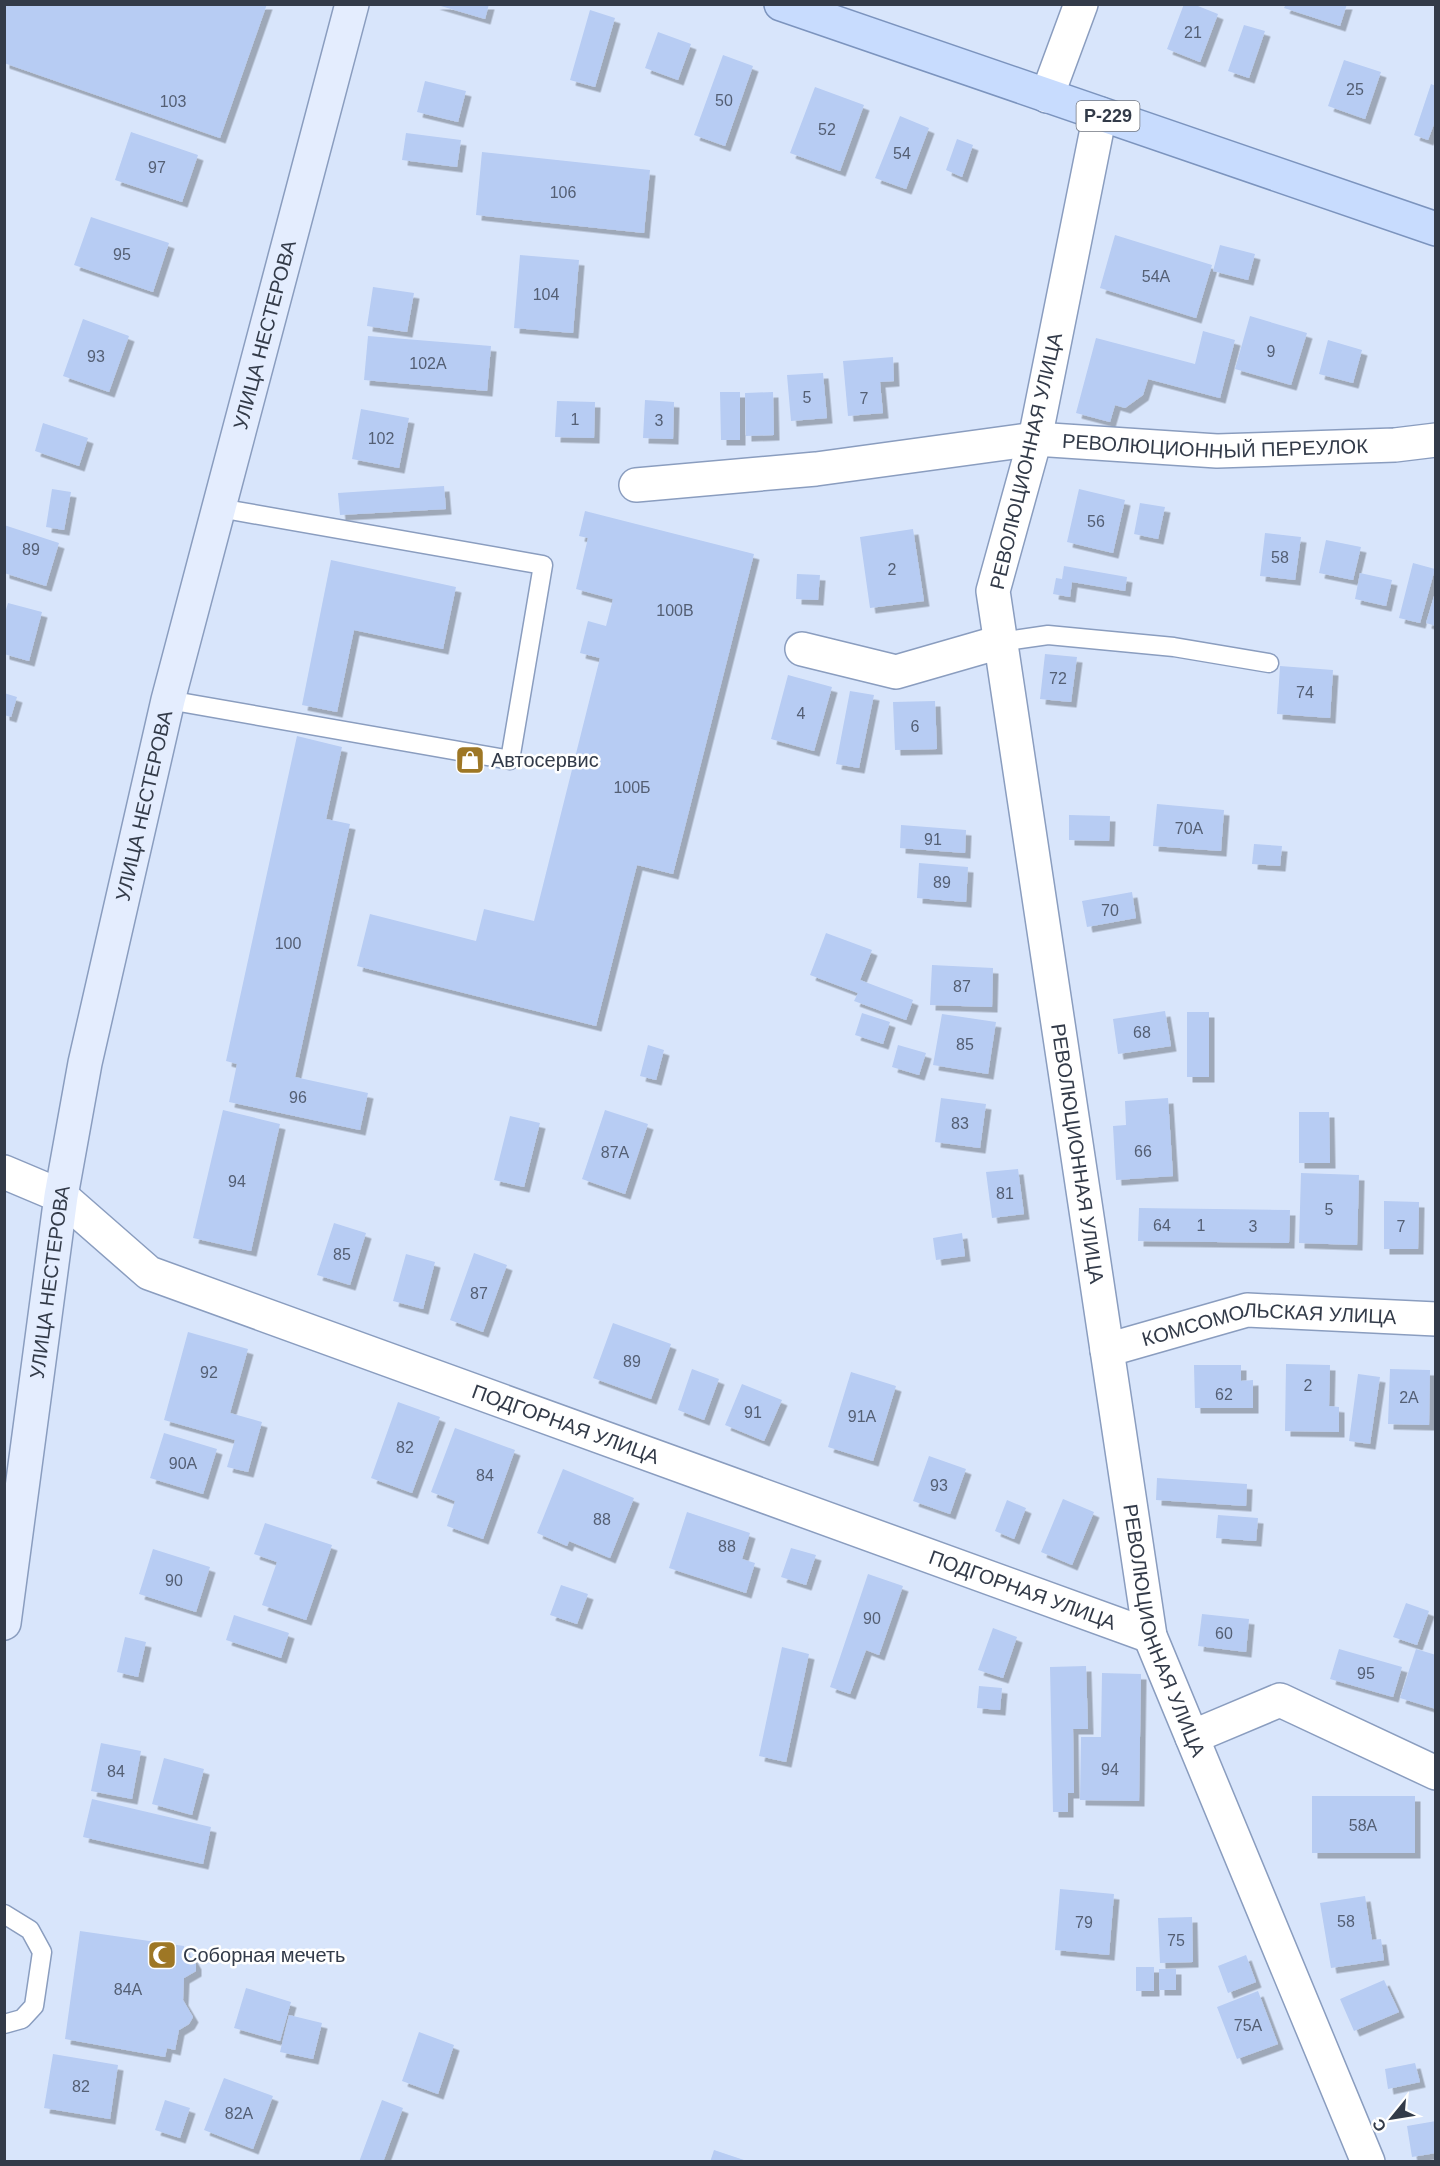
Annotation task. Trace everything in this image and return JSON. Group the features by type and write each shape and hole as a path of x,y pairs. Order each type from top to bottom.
{"main road":[{"name":"УЛИЦА НЕСТЕРОВА","path":"4,1623 13,1486 87,1052 168,700 352,4"},
{"name":"Р-229","path":"781,4 1436,229"}],"street":[{"path":"1047,96 1081,4"},
{"name":"РЕВОЛЮЦИОННАЯ УЛИЦА","path":"1100,114 1035,440 993,591 1150,1636 1368,2162"},
{"name":"РЕВОЛЮЦИОННЫЙ ПЕРЕУЛОК","path":"636,485 816,469 1035,440 1217,451 1395,445 1436,440"},
{"path":"802,649 896,672 1000,642"},
{"name":"ПОДГОРНАЯ УЛИЦА","path":"4,1172 61,1196 149,1273 1150,1636"},
{"name":"КОМСОМОЛЬСКАЯ УЛИЦА","path":"1107,1350 1247,1310 1436,1319"},
{"path":"1192,1737 1280,1700 1436,1773"}],"lane":[{"path":"168,700 510,760 543,565 219,508"},
{"path":"1000,642 1048,635 1174,647 1269,663"},
{"path":"4,1914 30,1930 42,1952 34,2006 22,2019 4,2024"}],"building":[{"path":"4,4 267,4 220,138 4,63"},
{"path":"434,4 489,4 485,19"},
{"path":"1184,4 1193,4 1218,14 1200,62 1167,49"},
{"path":"1286,4 1347,4 1340,26 1284,8"},
{"path":"590,10 615,18 595,87 570,80"},
{"path":"1244,25 1265,31 1249,78 1228,71"},
{"path":"658,32 691,44 678,80 645,68"},
{"path":"723,55 753,66 725,146 694,135"},
{"path":"1344,60 1381,72 1365,119 1328,106"},
{"path":"425,81 466,91 458,122 417,112"},
{"path":"1431,84 1436,86 1436,119 1428,140 1414,135"},
{"path":"815,87 864,105 840,171 790,153"},
{"path":"900,116 929,128 906,189 875,178"},
{"path":"131,132 198,155 182,202 115,180"},
{"path":"406,133 461,140 457,167 402,160"},
{"path":"957,139 973,145 962,177 946,170"},
{"path":"482,152 650,170 644,233 476,215"},
{"path":"91,217 169,243 153,292 74,265"},
{"path":"1115,235 1212,265 1196,318 1100,288"},
{"path":"1220,245 1255,254 1248,280 1213,271"},
{"path":"520,255 579,260 573,333 514,328"},
{"path":"373,287 414,293 407,332 367,326"},
{"path":"1250,316 1307,333 1291,385 1235,369"},
{"path":"83,319 129,336 109,392 63,376"},
{"path":"1203,331 1235,340 1220,398 1148,379 1143,395 1125,408 1115,405 1110,422 1076,413 1096,338 1195,364"},
{"path":"368,336 491,346 487,391 364,380"},
{"path":"1328,340 1362,350 1353,383 1319,374"},
{"path":"893,357 894,381 880,382 883,413 848,416 843,361"},
{"path":"823,373 827,418 791,421 787,375"},
{"path":"720,392 740,392 740,440 721,440"},
{"path":"773,392 774,435 746,436 745,393"},
{"path":"645,400 674,402 673,439 643,438"},
{"path":"557,401 595,402 594,438 555,437"},
{"path":"361,409 409,418 399,468 352,459"},
{"path":"43,423 88,438 79,466 35,451"},
{"path":"444,486 446,509 340,515 338,493"},
{"path":"52,489 71,492 64,530 46,527"},
{"path":"1079,489 1125,500 1113,553 1067,542"},
{"path":"1140,503 1165,507 1158,539 1134,534"},
{"path":"585,511 754,554 673,874 637,865 596,1026 357,966 370,914 476,941 484,909 534,921 600,658 580,653 588,621 606,626 613,599 576,589 588,538 579,536"},
{"path":"4,525 59,543 46,586 4,573"},
{"path":"913,529 924,601 870,608 860,537"},
{"path":"1265,533 1301,537 1295,580 1260,576"},
{"path":"1326,540 1361,547 1353,580 1319,573"},
{"path":"331,560 456,587 443,649 354,630 337,712 302,705"},
{"path":"1413,563 1435,569 1420,623 1399,618"},
{"path":"1064,566 1127,577 1125,591 1072,582 1070,597 1053,594 1056,578 1062,579"},
{"path":"1360,573 1392,580 1386,606 1355,599"},
{"path":"797,574 820,575 818,600 796,599"},
{"path":"1436,593 1436,626 1426,623"},
{"path":"8,603 42,612 29,661 4,654 4,617"},
{"path":"1045,654 1077,657 1071,702 1040,699"},
{"path":"1280,666 1333,670 1330,718 1277,714"},
{"path":"788,675 832,687 814,751 771,739"},
{"path":"850,691 874,695 859,768 836,764"},
{"path":"4,693 17,697 11,717 4,715"},
{"path":"935,701 937,749 895,750 893,702"},
{"path":"297,736 342,747 326,819 350,824 295,1077 368,1093 360,1130 229,1102 237,1064 226,1061"},
{"path":"1157,804 1224,810 1221,851 1153,846"},
{"path":"1069,815 1110,816 1109,841 1069,840"},
{"path":"901,825 966,830 965,853 900,848"},
{"path":"1254,844 1282,846 1280,866 1252,864"},
{"path":"919,863 968,867 966,902 917,898"},
{"path":"1132,892 1136,918 1087,927 1082,901"},
{"path":"826,933 872,950 860,980 913,1000 906,1020 854,1001 858,993 810,975"},
{"path":"932,965 993,968 992,1007 930,1005"},
{"path":"1165,1011 1171,1046 1118,1054 1113,1019"},
{"path":"1187,1012 1209,1012 1209,1077 1187,1077"},
{"path":"862,1013 890,1022 883,1044 855,1035"},
{"path":"942,1014 996,1022 988,1074 933,1065"},
{"path":"648,1045 664,1050 656,1080 640,1076"},
{"path":"898,1045 926,1053 919,1075 892,1067"},
{"path":"941,1098 986,1104 980,1148 935,1142"},
{"path":"1168,1098 1173,1176 1116,1180 1113,1126 1126,1125 1125,1101"},
{"path":"223,1110 280,1124 251,1251 193,1238"},
{"path":"605,1110 648,1124 625,1194 582,1179"},
{"path":"1299,1112 1329,1112 1330,1163 1299,1163"},
{"path":"510,1116 540,1123 524,1187 494,1180"},
{"path":"1018,1169 1024,1214 992,1218 986,1172"},
{"path":"1301,1173 1359,1175 1357,1245 1299,1243"},
{"path":"1384,1201 1419,1202 1418,1249 1384,1249"},
{"path":"1139,1208 1290,1210 1289,1243 1138,1241"},
{"path":"334,1223 366,1233 350,1285 317,1275"},
{"path":"962,1233 965,1256 936,1260 933,1238"},
{"path":"474,1253 507,1265 483,1332 450,1320"},
{"path":"406,1254 435,1262 423,1309 393,1301"},
{"path":"613,1323 671,1344 651,1399 593,1378"},
{"path":"188,1332 248,1349 230,1413 262,1422 248,1472 227,1467 235,1440 164,1420"},
{"path":"1286,1364 1330,1365 1329,1406 1339,1407 1339,1432 1285,1431"},
{"path":"1194,1365 1241,1365 1241,1381 1253,1380 1253,1408 1195,1408"},
{"path":"692,1369 719,1379 704,1420 678,1410"},
{"path":"1390,1369 1430,1370 1429,1425 1388,1424"},
{"path":"851,1372 896,1386 873,1461 828,1447"},
{"path":"1358,1374 1380,1377 1370,1444 1349,1441"},
{"path":"742,1384 782,1400 764,1441 725,1425"},
{"path":"398,1402 440,1417 412,1493 371,1478"},
{"path":"455,1428 515,1450 483,1539 447,1526 455,1501 431,1492"},
{"path":"164,1433 217,1449 203,1494 150,1478"},
{"path":"929,1456 966,1469 950,1514 913,1501"},
{"path":"563,1469 634,1498 610,1558 569,1541 567,1546 537,1533"},
{"path":"1157,1478 1247,1484 1246,1506 1156,1500"},
{"path":"1063,1499 1094,1512 1072,1565 1041,1552"},
{"path":"1007,1500 1026,1508 1014,1539 995,1531"},
{"path":"687,1512 750,1533 742,1559 755,1563 746,1593 669,1568"},
{"path":"1218,1515 1258,1518 1256,1541 1216,1538"},
{"path":"265,1523 332,1545 306,1620 262,1605 277,1562 254,1554"},
{"path":"791,1548 816,1555 806,1585 781,1577"},
{"path":"153,1549 210,1567 196,1612 139,1594"},
{"path":"868,1574 903,1586 879,1655 866,1650 850,1694 830,1687"},
{"path":"561,1585 588,1594 577,1624 550,1615"},
{"path":"1406,1603 1429,1611 1417,1645 1393,1637"},
{"path":"1202,1614 1249,1619 1246,1652 1198,1646"},
{"path":"234,1615 289,1633 281,1658 226,1640"},
{"path":"993,1628 1017,1637 1003,1678 978,1670"},
{"path":"125,1637 146,1642 138,1677 117,1672"},
{"path":"782,1647 809,1654 786,1762 759,1756"},
{"path":"1339,1649 1402,1667 1393,1697 1330,1679"},
{"path":"1416,1649 1436,1655 1436,1709 1400,1698"},
{"path":"1086,1666 1088,1729 1073,1729 1074,1793 1068,1793 1068,1812 1053,1812 1050,1667"},
{"path":"1102,1673 1141,1674 1139,1801 1080,1800 1081,1737 1101,1737"},
{"path":"979,1686 1002,1688 1000,1710 977,1708"},
{"path":"101,1743 141,1751 132,1799 91,1791"},
{"path":"164,1758 204,1769 192,1815 152,1804"},
{"path":"1312,1796 1415,1796 1415,1853 1312,1853"},
{"path":"92,1799 211,1827 203,1864 83,1837"},
{"path":"1060,1889 1114,1894 1109,1955 1055,1950"},
{"path":"1365,1896 1372,1940 1381,1939 1384,1960 1331,1968 1320,1903"},
{"path":"1192,1917 1193,1962 1160,1963 1158,1918"},
{"path":"80,1931 184,1946 185,1953 192,1957 196,1964 196,1971 184,1978 183,2000 193,2017 189,2024 179,2030 175,2050 167,2048 165,2057 65,2039"},
{"path":"1246,1955 1256,1982 1228,1993 1218,1966"},
{"path":"1136,1967 1154,1967 1154,1991 1136,1991"},
{"path":"1159,1969 1176,1969 1176,1990 1159,1990"},
{"path":"1384,1980 1399,2012 1354,2031 1340,1999"},
{"path":"246,1988 291,2002 280,2041 234,2028"},
{"path":"1258,1991 1278,2044 1237,2059 1217,2007"},
{"path":"289,2015 322,2023 313,2059 280,2052"},
{"path":"419,2032 454,2045 438,2094 402,2081"},
{"path":"53,2054 118,2065 110,2119 44,2108"},
{"path":"1415,2063 1420,2082 1388,2089 1385,2069"},
{"path":"224,2078 273,2096 253,2149 204,2130"},
{"path":"165,2100 190,2108 180,2138 155,2130"},
{"path":"382,2100 403,2108 383,2162 359,2162"},
{"path":"1436,2121 1436,2153 1412,2157 1407,2126"},
{"path":"714,2150 747,2161 747,2162 710,2162"}],"place":[{"name":"Автосервис","path":"470,760"},
{"name":"Соборная мечеть","path":"162,1955"}]}
